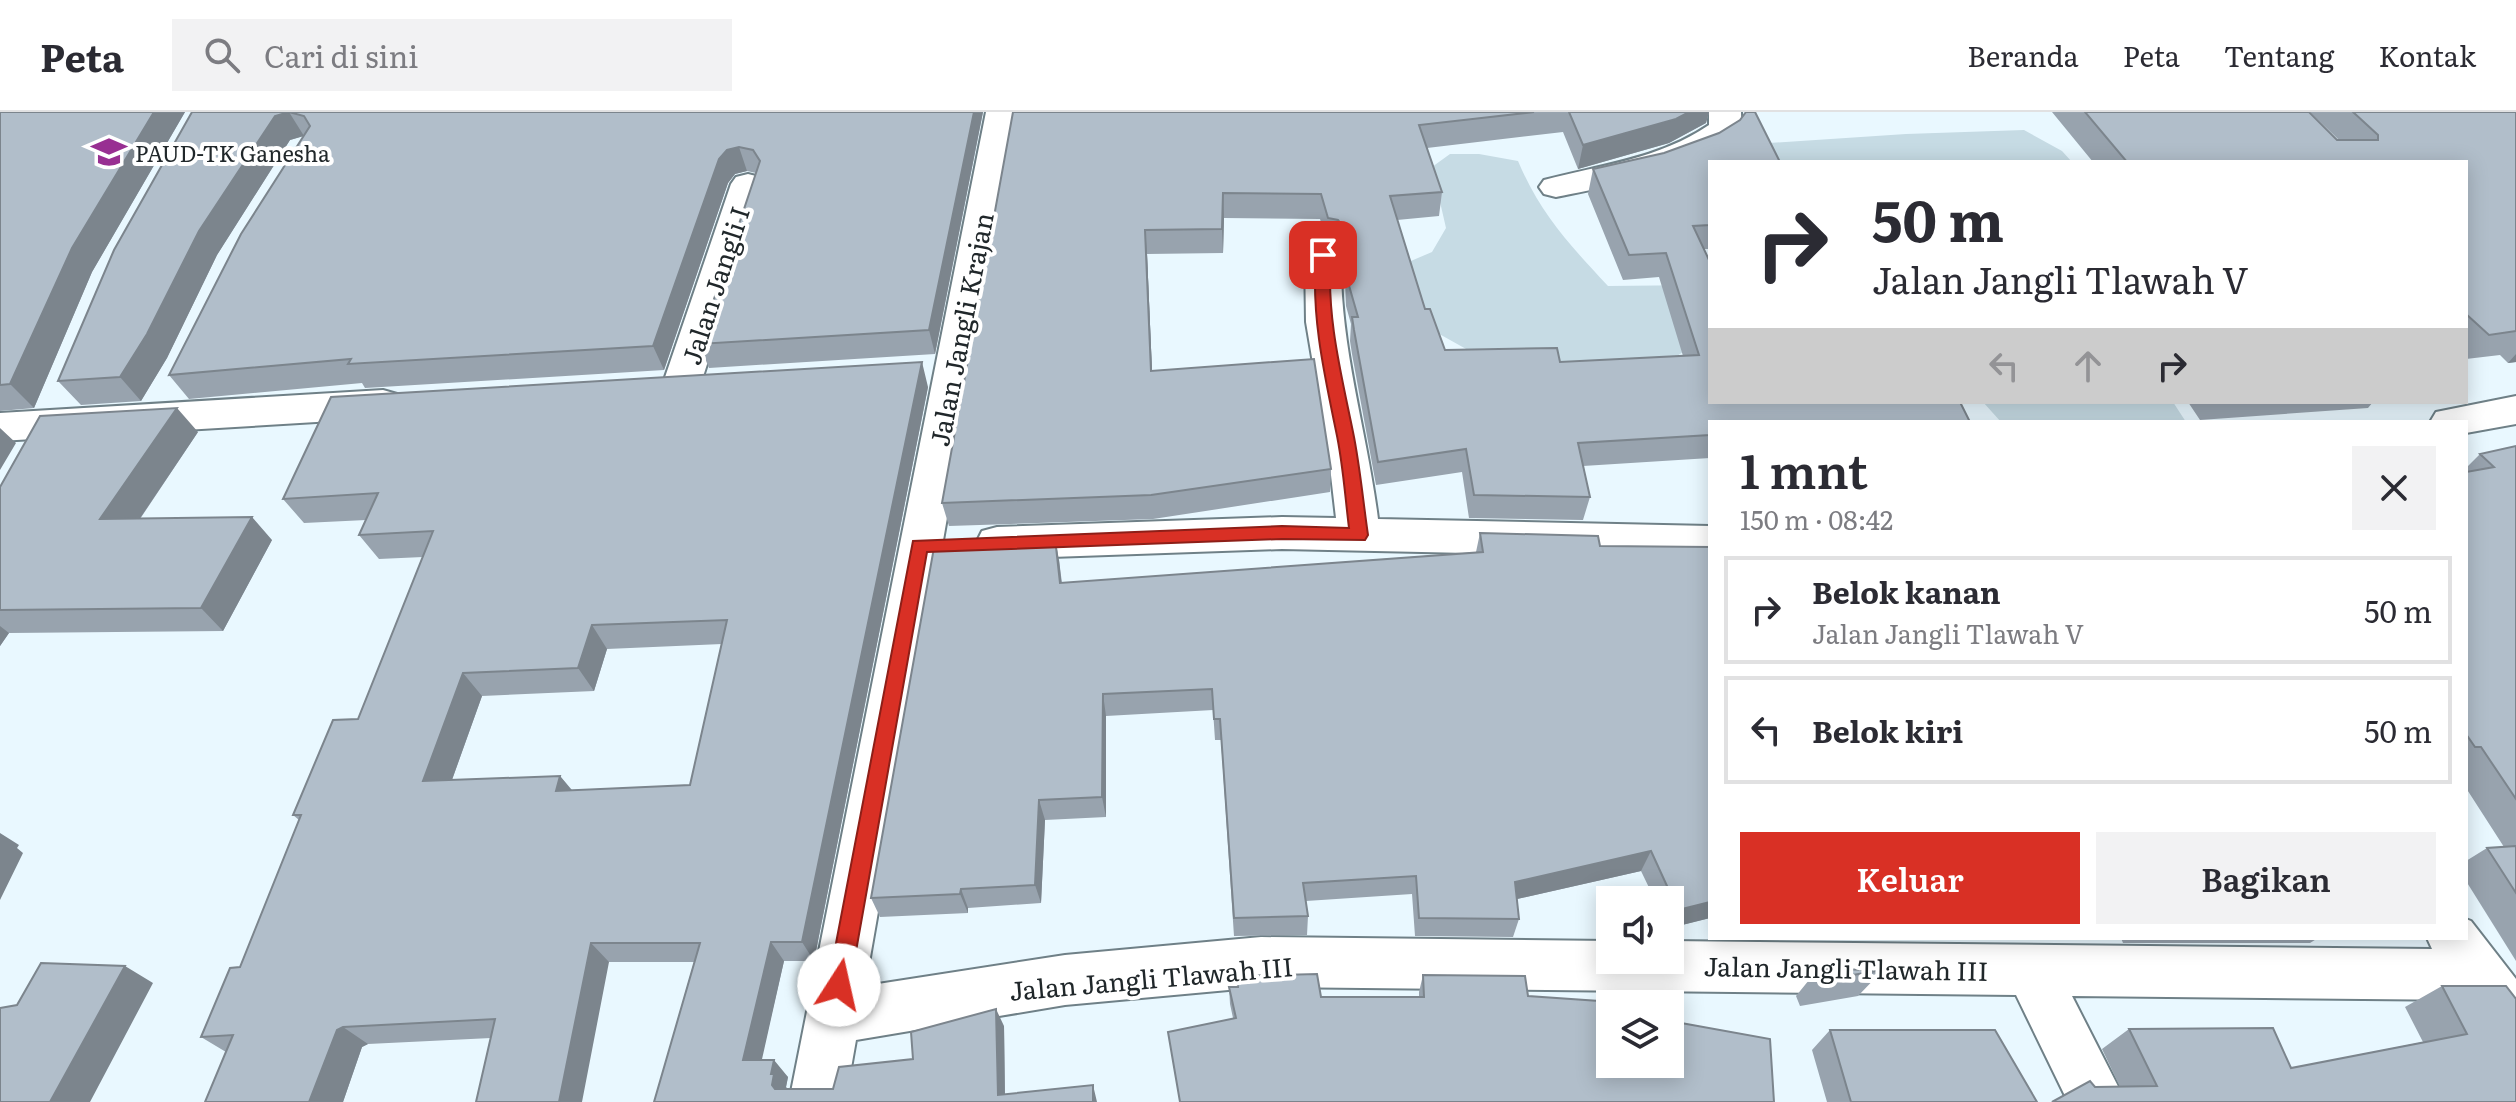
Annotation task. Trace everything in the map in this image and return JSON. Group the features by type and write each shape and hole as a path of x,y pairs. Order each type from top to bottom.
{"street":[{"name":"Jalan Jangli Krajan","path":"817,1102 919,546 938,370 1002,112"},
{"path":"1556,187 1633,169 1704,146 1725,129 1725,112"},
{"name":"Jalan Jangli I","path":"726,383 665,387 748,184"},
{"path":"1323,255 1321,287 1332,381 1345,433 1359,535"},
{"path":"28,461 50,424 67,383"},
{"path":"155,418 175,383"},
{"path":"0,427 426,402"},
{"path":"2463,413 2516,410"},
{"path":"919,546 1282,533 1708,542"},
{"name":"Jalan Jangli Tlawah III","path":"833,1017 1065,980 1261,962 2030,969 2466,956 2516,1023"},
{"path":"2030,969 2098,1102"}],"shaded area":[{"path":"2024,130 2062,151 2070,160 1780,160 1769,143"},
{"path":"1450,154 1479,154 1518,161 1546,213 1608,286 1704,285 1708,335 1677,356 1624,367 1484,359 1425,326 1385,272 1432,252 1446,228 1432,167"},
{"path":"1985,404 2174,404 2185,420 1999,420"}],"building":[{"path":"0,112 154,112 72,248 10,384 0,385"},
{"path":"192,112 289,112 275,116 199,231 147,334 120,377 58,381 114,250"},
{"path":"289,112 974,112 929,330 699,344 760,161 753,150 739,147 727,150 719,159 653,346 348,364 351,359 169,375 241,234 310,126 304,116"},
{"path":"1013,112 1534,112 1419,125 1442,192 1390,196 1425,309 1430,309 1445,350 1557,348 1560,362 1699,355 1666,253 1629,255 1593,169 1664,153 1719,133 1740,120 1746,112 1755,112 1779,160 1708,160 1708,225 1693,226 1708,258 1708,404 1961,404 1969,420 1708,420 1708,435 1578,443 1590,497 1474,495 1466,449 1378,462 1352,317 1358,317 1348,282 1345,229 1338,220 1328,218 1321,194 1223,193 1222,229 1145,230 1151,371 1314,359 1331,469 1151,495 942,503"},
{"path":"1569,112 1689,112 1676,119 1583,145"},
{"path":"2085,112 2309,112 2337,140 2378,140 2378,135 2353,112 2516,112 2516,331 2489,335 2468,316 2468,160 2125,160"},
{"path":"922,362 802,942 771,942 743,1060 774,1060 771,1074 774,1074 772,1085 775,1089 833,1089 839,1067 913,1059 911,1032 996,1009 998,1095 1093,1085 1093,1102 654,1102 700,943 591,943 559,1102 476,1102 495,1019 343,1027 337,1030 309,1102 205,1102 233,1035 201,1037 230,968 240,967 301,815 293,815 333,720 358,719 433,531 359,535 378,493 283,499 331,397","holes":["727,620 690,785 556,791 560,776 423,781 463,673 578,668 592,625"]},
{"path":"177,408 100,519 252,517 201,608 0,610 0,487 40,416"},
{"path":"2516,446 2516,799 2481,747 2475,747 2468,737 2468,472 2494,467 2480,454"},
{"path":"1480,533 1598,536 1600,546 1708,547 1708,902 1684,908 1684,886 1667,886 1651,851 1515,882 1519,919 1419,918 1416,876 1303,883 1308,916 1234,918 1220,719 1214,719 1212,689 1103,694 1102,797 1039,800 1035,885 961,889 960,894 871,898 935,542 1055,538 1060,583 1483,552"},
{"path":"2516,846 2516,893 2487,848"},
{"path":"41,963 125,966 50,1102 0,1102 0,1008 17,1005"},
{"path":"1818,969 1883,970 1822,980"},
{"path":"1317,974 1321,997 1424,997 1423,975 1525,976 1528,996 1596,1001 1596,1078 1684,1078 1684,1024 1770,1039 1774,1102 1180,1102 1168,1032 1236,1018 1229,987 1238,987 1237,976"},
{"path":"2442,986 2506,986 2516,999 2516,1102 2052,1102 2090,1081 2095,1087 2157,1086 2129,1029 2273,1028 2291,1068 2467,1034"},
{"path":"1830,1030 1995,1030 2037,1102 1851,1102"}],"place":[{"name":"PAUD-TK Ganesha","path":"109,152"}],"route":[{"path":"839,985 919,546 1282,533 1359,535 1345,433 1332,381 1321,287 1323,255"}]}
